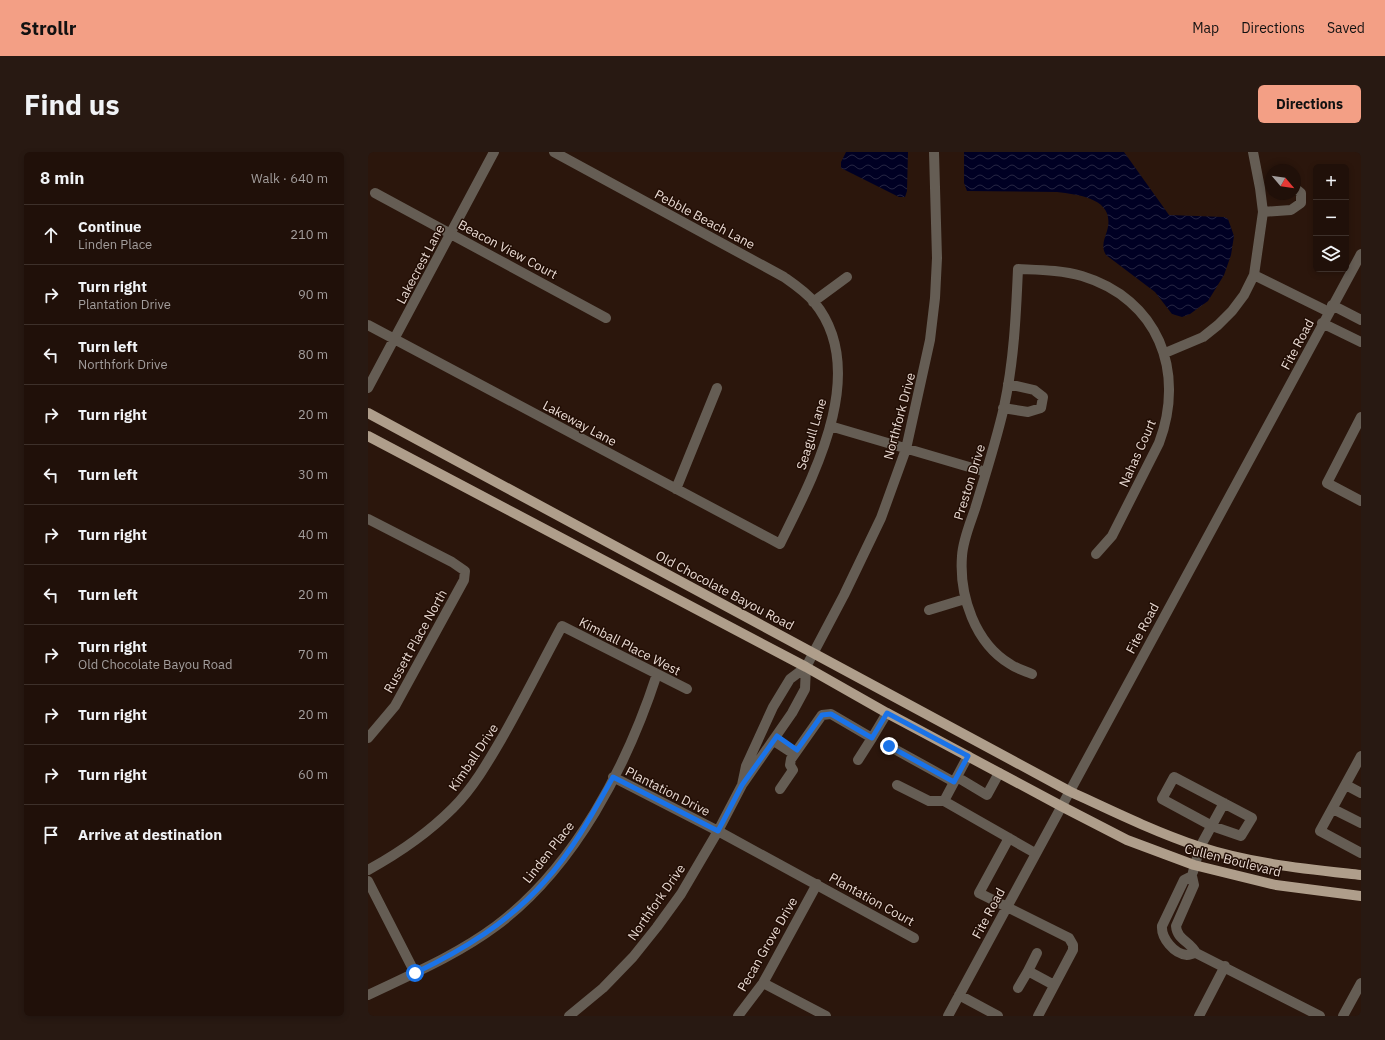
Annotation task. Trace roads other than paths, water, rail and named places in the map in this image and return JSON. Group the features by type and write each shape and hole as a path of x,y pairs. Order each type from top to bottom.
{"main road":[{"name":"Old Chocolate Bayou Road","path":"368,413 1068,791"},
{"path":"368,436 806,667 887,713 1061,806"},
{"name":"Cullen Boulevard","path":"1068,791 1136,822 1200,847 1280,866 1361,875"},
{"name":"Cullen Boulevard","path":"1061,806 1128,840 1194,865 1276,885 1361,896"}],"street":[{"name":"Lakecrest Lane","path":"368,388 494,152"},
{"name":"Pebble Beach Lane","path":"554,152 764,265 794,284 814,302 829,326"},
{"name":"Northfork Drive","path":"742,785 746,766 773,707 790,679 806,667 844,595 881,518 906,449 930,340 935,298 937,258 934,152"},
{"path":"1165,353 1203,337 1218,325 1236,306 1254,274 1263,212 1253,152"},
{"path":"1260,188 1265,188"},
{"name":"Beacon View Court","path":"375,193 606,318"},
{"path":"1263,212 1291,210 1301,203 1301,200"},
{"name":"Fite Road","path":"948,1016 1068,791 1361,254"},
{"name":"Preston Drive","path":"1032,674 1010,664 995,652 972,620 962,577 962,555 966,534 986,472 1004,408 1015,334 1018,269 1061,271 1081,276 1110,288 1128,301 1142,315 1155,333 1165,353"},
{"path":"1254,274 1330,309 1361,320"},
{"path":"814,302 847,277"},
{"path":"1322,323 1361,342"},
{"name":"Lakeway Lane","path":"368,325 780,544"},
{"name":"Seagull Lane","path":"780,544 812,477 830,426 839,377 834,344 829,326"},
{"name":"Nahas Court","path":"1096,554 1112,536 1159,443 1164,428 1170,399 1165,353"},
{"path":"1004,408 1028,412 1041,408 1043,397 1034,390 1008,384"},
{"path":"676,490 717,388"},
{"path":"1361,417 1327,483 1361,501"},
{"path":"830,426 986,472"},
{"name":"Russett Place North","path":"368,519 452,562 465,571 464,580 395,706 368,738"},
{"path":"929,610 966,599"},
{"name":"Kimball Place West","path":"562,626 687,689"},
{"name":"Kimball Drive","path":"368,870 394,856 418,838 454,807 475,782 518,710 562,626"},
{"name":"Northfork Drive","path":"569,1016 620,971 657,927 681,894 718,831 742,785 792,713 804,689 806,667"},
{"name":"Linden Place","path":"368,995 453,955 497,926 545,882 587,824 613,777 642,718 657,674"},
{"path":"858,760 887,713"},
{"path":"780,789 793,770 790,765 796,752 822,715 831,714 872,738"},
{"path":"775,739 796,752"},
{"path":"889,746 987,795 999,773"},
{"path":"944,801 968,756"},
{"path":"1361,756 1320,831 1361,853"},
{"name":"Plantation Drive","path":"613,777 817,884"},
{"path":"1174,777 1252,818 1241,836 1212,826 1162,799 1174,777"},
{"path":"897,785 929,801 944,801 1035,853"},
{"path":"1346,785 1361,793"},
{"path":"1196,953 1192,946 1179,936 1176,926 1194,885 1192,876 1200,847 1224,803"},
{"path":"1333,809 1361,823"},
{"path":"1009,838 979,893 1006,908 1069,938 1073,946 1038,1016"},
{"path":"1192,876 1184,880 1162,926 1161,933 1169,944 1186,955 1196,953 1225,966 1320,1016"},
{"path":"368,881 415,973"},
{"name":"Plantation Court","path":"817,884 914,938"},
{"name":"Pecan Grove Drive","path":"738,1016 763,983 817,884"},
{"path":"1175,897 1186,903"},
{"path":"1169,944 1179,936"},
{"path":"1018,988 1038,953"},
{"path":"1198,1016 1225,966"},
{"path":"1028,971 1054,986"},
{"path":"763,983 826,1016"},
{"path":"1343,1016 1361,983"},
{"path":"959,995 998,1016"}],"water":[{"path":"846,152 908,152 907,191 905,197 899,197 841,168 841,162"},
{"path":"964,152 1124,152 1169,215 1224,217 1228,219 1234,236 1231,255 1224,275 1208,301 1190,314 1182,317 1172,314 1155,292 1106,255 1104,243 1108,220 1106,212 1101,205 1086,197 1057,192 967,191 964,183"}]}
